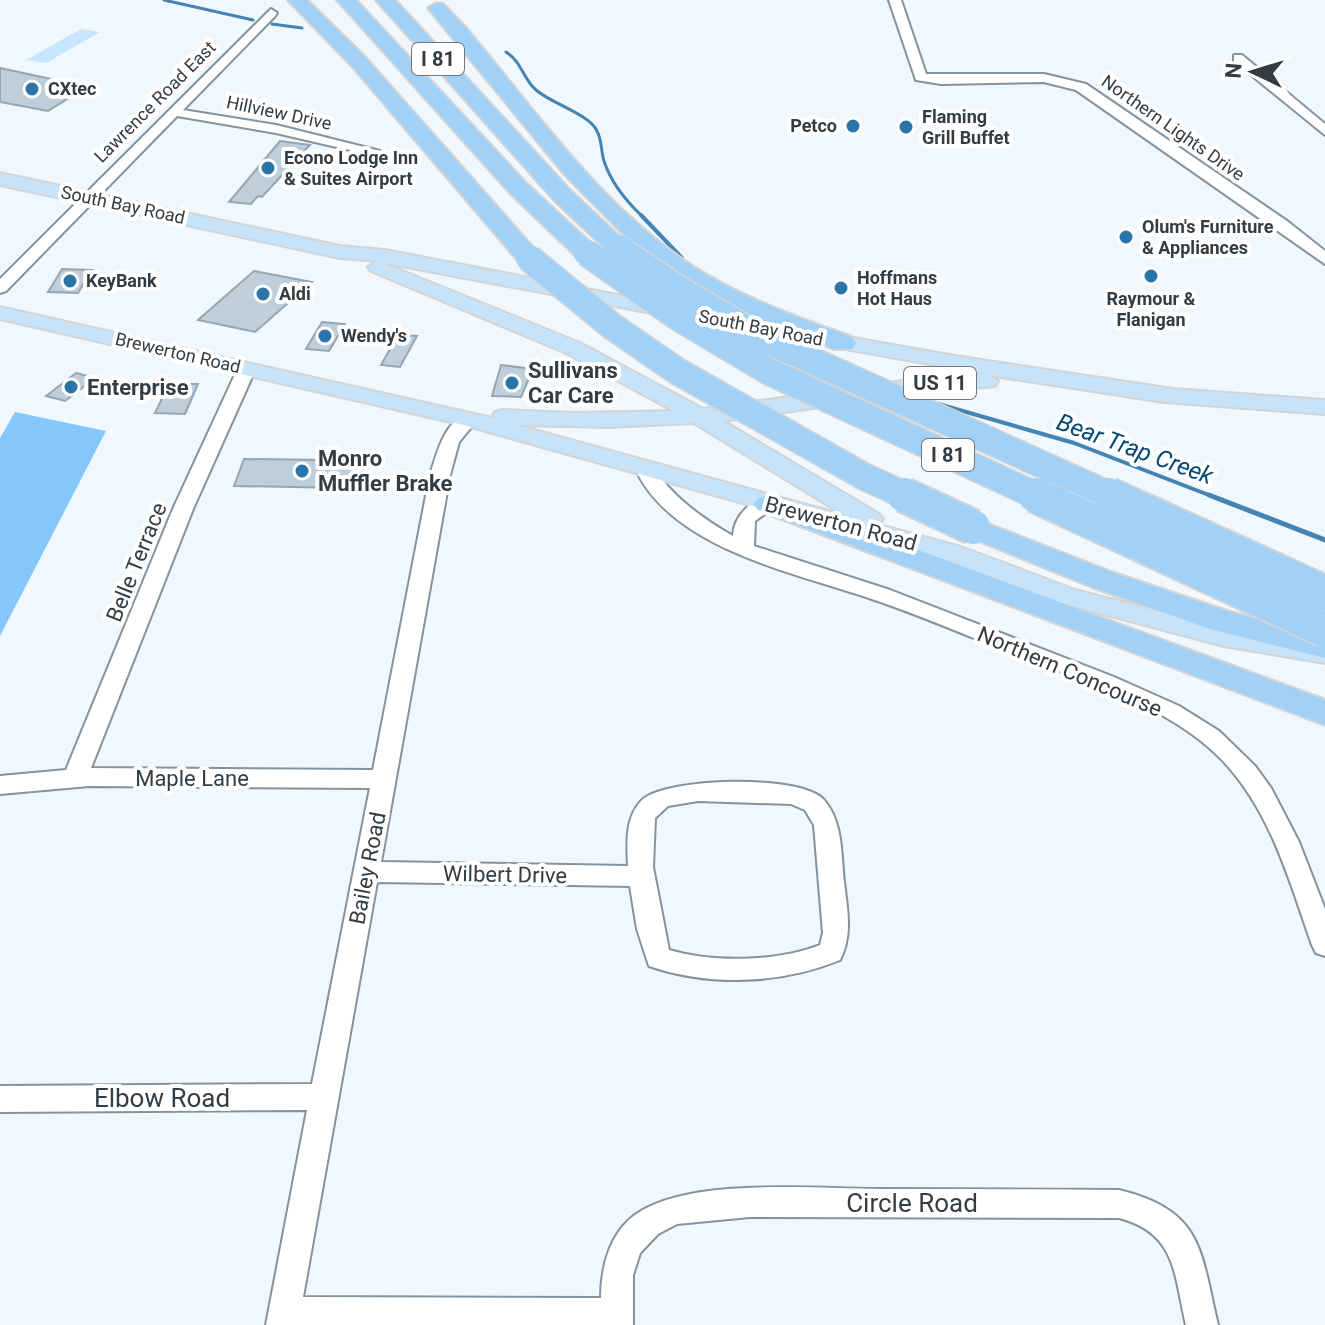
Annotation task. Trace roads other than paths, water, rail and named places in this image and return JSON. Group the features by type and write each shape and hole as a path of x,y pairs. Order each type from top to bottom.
{"highway":[{"path":"297,0 350,51 477,204 529,258 613,327 677,371 865,477 973,527 1103,580 1222,621 1325,647"},
{"path":"322,0 423,84"},
{"name":"I 81","path":"346,0 518,188 587,253 647,300 770,372 1325,630"},
{"name":"I 81","path":"385,0 562,195 618,248 680,290 762,338 1325,593"},
{"path":"434,4 491,118"},
{"path":"434,4 455,25 507,93 561,155 622,222 666,260 753,310 843,343"},
{"path":"769,504 1325,710"},
{"path":"1067,596 1325,710"}],"main road":[{"name":"South Bay Road","path":"0,179 340,252 385,256 843,343 1182,397"},
{"name":"South Bay Road","path":"340,252 508,318 624,373 807,487 880,525 952,553"},
{"path":"508,318 512,304 521,296 555,288"},
{"name":"Brewerton Road","path":"0,313 469,419 952,553 1067,596 1224,637 1325,654"},
{"name":"Brewerton Road","path":"356,392 497,416 589,421 699,417 931,383 985,381 1325,407"},
{"path":"769,462 767,452 772,443 792,422 855,395"},
{"path":"469,419 497,416"}],"street":[{"name":"Northern Lights Drive","path":"895,0 921,77 941,80 1044,78 1081,87 1282,224 1325,259"},
{"name":"Lawrence Road East","path":"0,288 271,13"},
{"path":"1238,58 1325,131"},
{"name":"Hillview Drive","path":"174,112 276,129 375,154"},
{"name":"Belle Terrace","path":"75,778 183,509 247,368"},
{"name":"Bailey Road","path":"283,1319 440,475 450,441 469,419"},
{"name":"Northern Concourse","path":"644,468 647,479 670,499 711,532 744,550 883,595 1090,676 1178,717 1227,752 1261,790 1285,839 1325,945"},
{"path":"744,550 742,529 747,517 769,504"},
{"name":"Maple Lane","path":"0,785 75,778 384,779"},
{"path":"739,792 794,795 814,804 826,825 836,933 831,952 813,962 746,967 676,965 658,958 649,937 643,876 640,835 643,816 661,799 683,794 739,792"},
{"name":"Wilbert Drive","path":"367,872 643,876"},
{"name":"Elbow Road","path":"0,1099 324,1097"},
{"name":"Circle Road","path":"283,1319 616,1319 617,1275 628,1244 647,1224 674,1210 750,1203 1119,1204 1150,1213 1164,1222 1182,1244 1202,1325"}],"waterway":[{"name":"Bear Trap Creek","path":"164,0 253,20"},
{"name":"Bear Trap Creek","path":"272,24 302,28"},
{"name":"Bear Trap Creek","path":"506,52 536,90 593,125 611,177 643,217"},
{"name":"Bear Trap Creek","path":"641,215 682,258"},
{"name":"Bear Trap Creek","path":"935,403 1074,443 1214,497"},
{"name":"Bear Trap Creek","path":"1209,495 1325,540"}],"place":[{"name":"CXtec","path":"32,89"},
{"name":"Petco","path":"853,126"},
{"name":"Flaming Grill Buffet","path":"906,127"},
{"name":"Econo Lodge Inn & Suites Airport","path":"268,168"},
{"name":"Olum's Furniture & Appliances","path":"1126,237"},
{"name":"Raymour & Flanigan","path":"1151,276"},
{"name":"KeyBank","path":"70,281"},
{"name":"Hoffmans Hot Haus","path":"841,288"},
{"name":"Aldi","path":"263,294"},
{"name":"Wendy's","path":"325,336"},
{"name":"Sullivans Car Care","path":"512,383"},
{"name":"Enterprise","path":"71,387"},
{"name":"Monro Muffler Brake","path":"302,471"}]}
